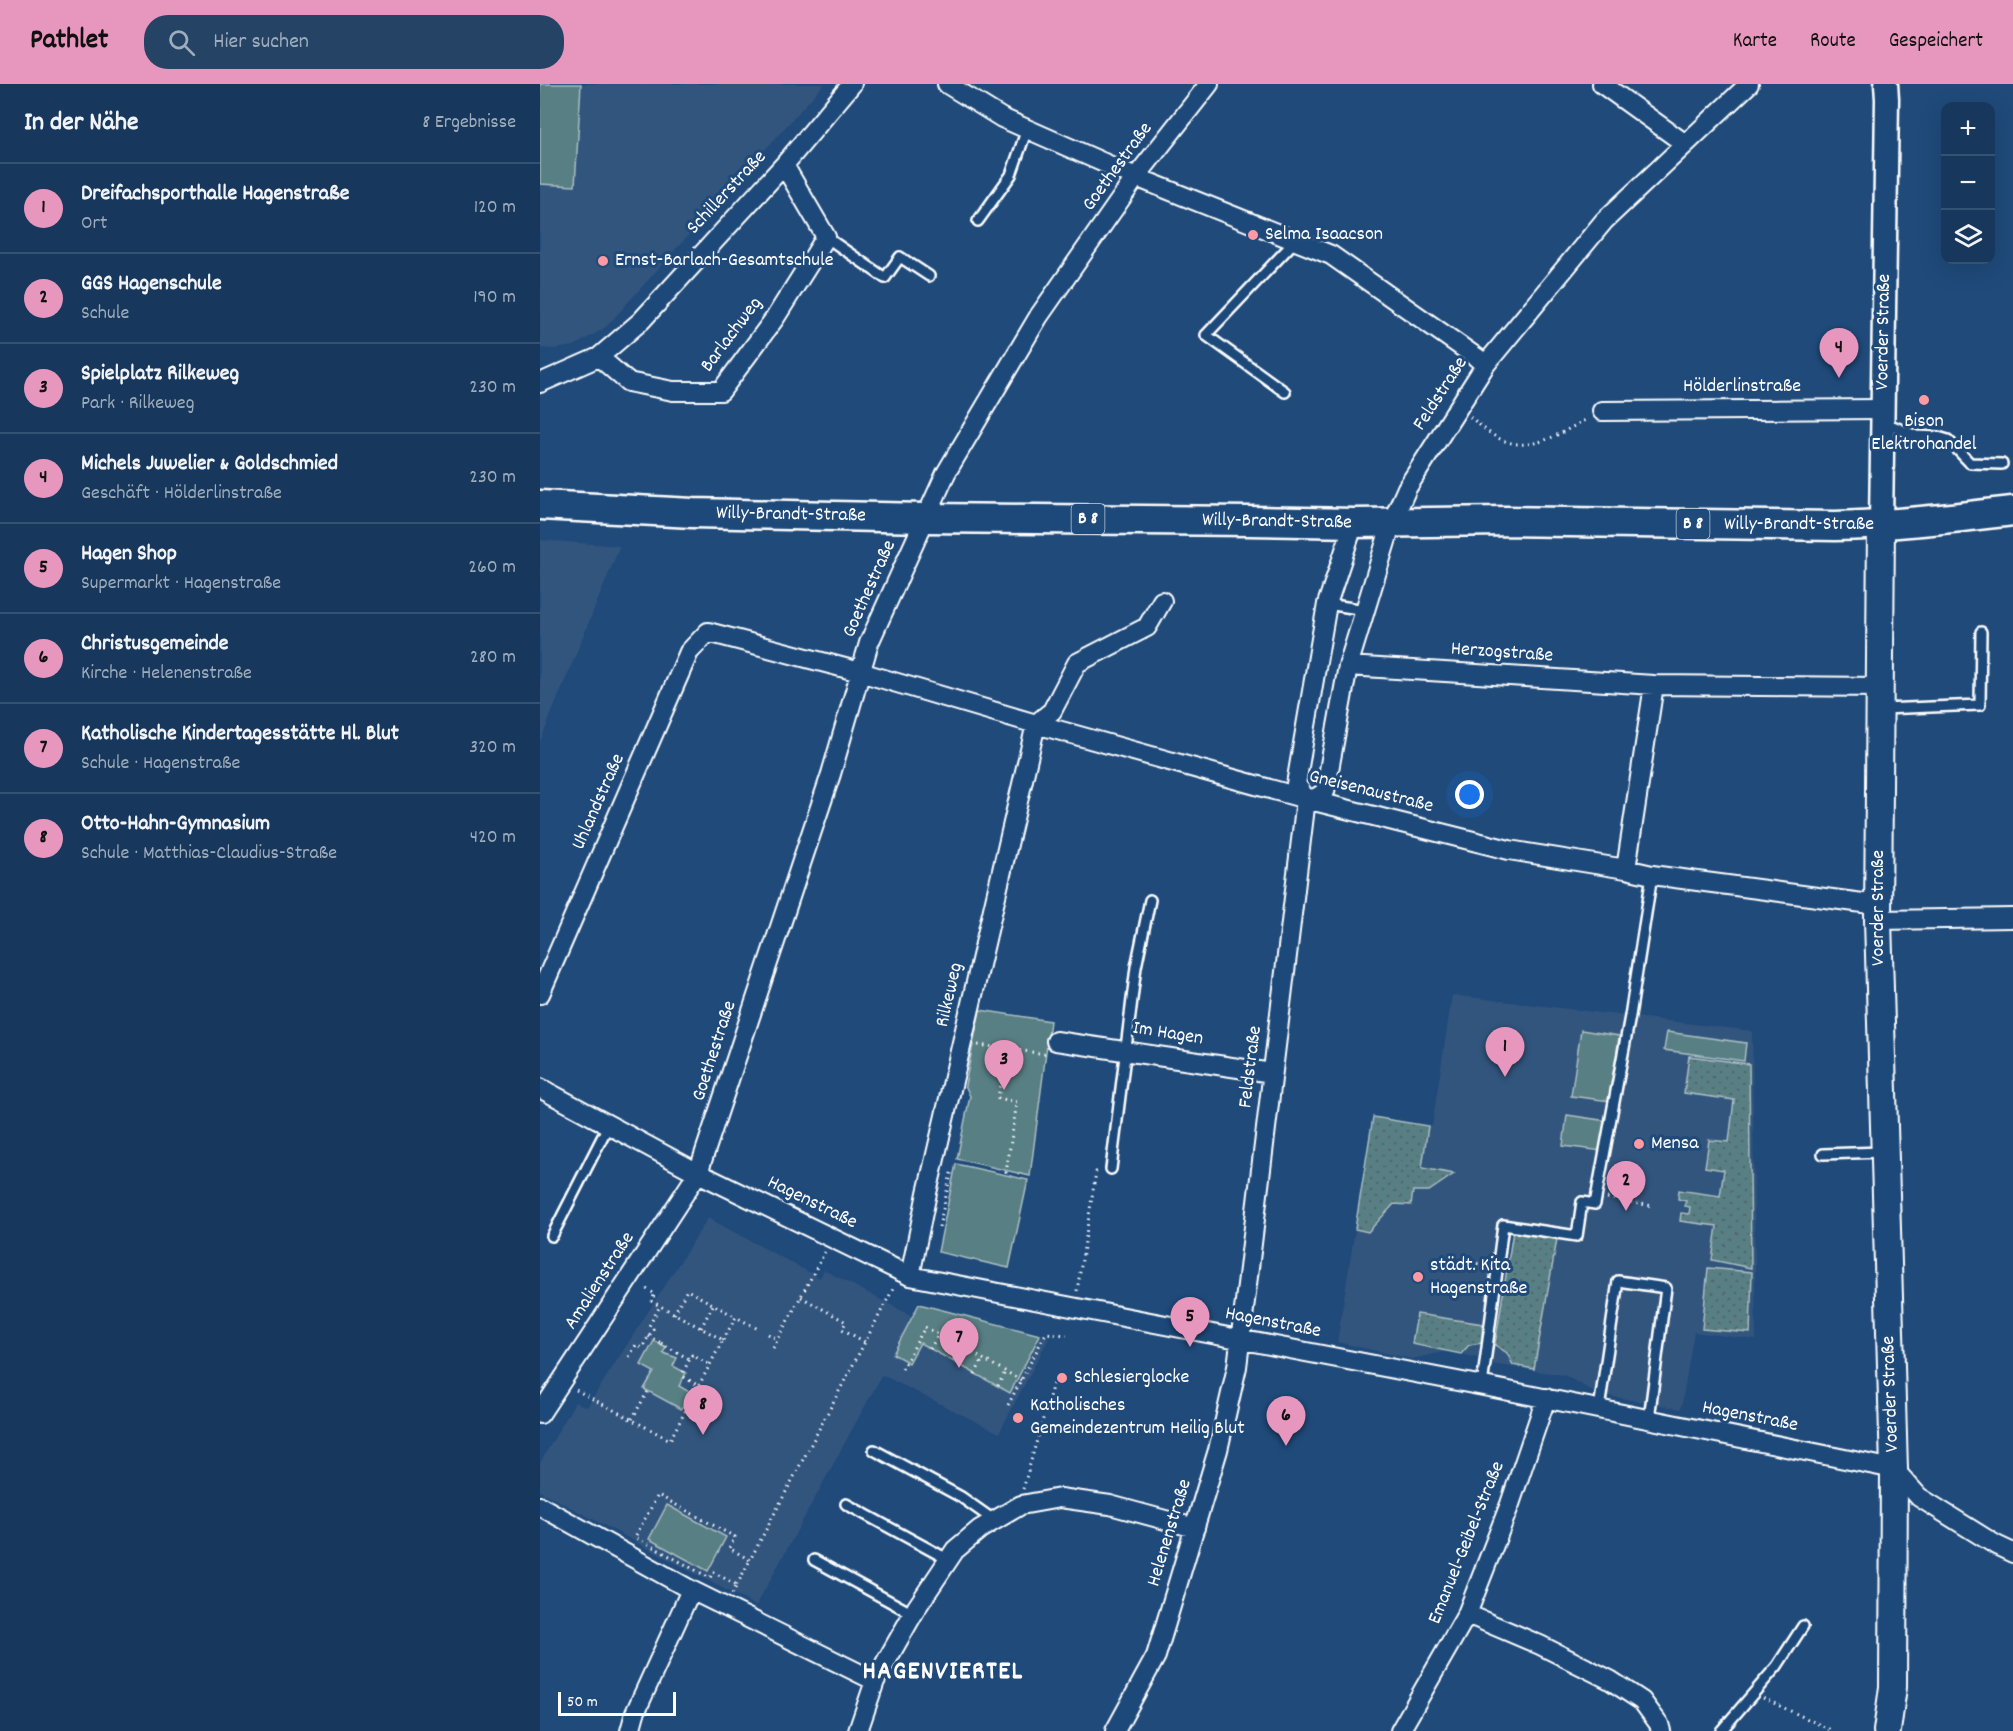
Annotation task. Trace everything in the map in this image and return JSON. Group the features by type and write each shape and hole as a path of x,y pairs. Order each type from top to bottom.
{"main road":[{"name":"Willy-Brandt-Straße","path":"545,502 693,513 1354,523 1506,521 1881,525 2013,511"},
{"name":"Voerder Straße","path":"1881,525 1878,912 1894,1469 1893,1687 1887,1731"}],"street":[{"name":"Schillerstraße","path":"540,383 599,357 641,321 784,165 852,84"},
{"path":"947,84 1002,118 1136,177 1331,255 1486,364"},
{"name":"Goethestraße","path":"698,1173 831,774 869,643 946,473 1039,316 1136,177 1209,84"},
{"path":"1602,84 1684,143"},
{"name":"Feldstraße","path":"1306,800 1316,798 1325,792 1348,666 1392,522 1407,488 1486,364 1604,222 1684,143 1749,84"},
{"name":"Voerder Straße","path":"1881,525 1886,84"},
{"path":"784,165 826,237"},
{"name":"Barlachweg","path":"599,357 628,382 673,391 721,391 775,318 826,237"},
{"name":"Hölderlinstraße","path":"1602,411 1883,416"},
{"name":"Feldstraße","path":"1241,1340 1306,800 1296,784 1327,604 1354,523"},
{"path":"1036,724 1052,711 1077,663 1147,627 1162,601"},
{"name":"Gneisenaustraße","path":"708,632 860,672 1306,800 1509,850 1878,912 2013,918"},
{"name":"Uhlandstraße","path":"540,994 689,652 708,632"},
{"name":"Herzogstraße","path":"1348,666 1880,698"},
{"path":"1626,869 1654,685"},
{"name":"Rilkeweg","path":"910,1276 1036,724"},
{"name":"Im Hagen","path":"1056,1041 1272,1073"},
{"name":"Hagenstraße","path":"540,1089 698,1173 910,1276 1546,1398 1894,1469"},
{"name":"Amalienstraße","path":"540,1414 698,1173"},
{"name":"Helenenstraße","path":"1115,1731 1156,1656 1218,1450 1241,1340"},
{"name":"Emanuel-Geibel-Straße","path":"1400,1731 1467,1614 1510,1504 1546,1398"},
{"path":"1894,1469 1919,1497 1996,1545 2013,1553"},
{"path":"858,1731 875,1681 913,1614 955,1550 980,1529 1022,1505 1060,1498 1110,1505 1195,1528"},
{"path":"540,1506 691,1590 875,1681"},
{"path":"630,1731 635,1713 691,1590"},
{"path":"1467,1614 1540,1644 1610,1680 1642,1701 1659,1724 1661,1731"}],"lane":[{"path":"978,221 1011,175 1027,129"},
{"path":"826,237 885,278 900,257 928,276"},
{"path":"1285,392 1206,335 1296,241"},
{"path":"1883,416 1916,436 1948,440 1970,463 2002,464"},
{"path":"1327,604 1365,610"},
{"path":"1880,698 1980,705 1981,632"},
{"path":"1482,1386 1503,1225 1577,1236 1582,1202 1595,1204 1630,1016 1652,875"},
{"path":"1111,1169 1136,967 1150,900"},
{"path":"552,1236 609,1124"},
{"path":"1822,1154 1885,1152"},
{"path":"1599,1409 1618,1281 1666,1288 1649,1419"},
{"path":"874,1450 961,1497 995,1521"},
{"path":"846,1504 949,1560"},
{"path":"814,1560 913,1614"},
{"path":"1721,1731 1777,1665 1803,1626"}],"path":[{"path":"1459,408 1501,439 1518,444 1534,444 1550,439 1602,411"},
{"path":"962,1043 1046,1054 1056,1041"},
{"path":"1006,1049 998,1098 1017,1102 1006,1173 1016,1175 1006,1173"},
{"path":"1074,1308 1096,1172 1111,1169"},
{"path":"1597,1196 1653,1206"},
{"path":"773,1348 832,1238"},
{"path":"1465,1262 1498,1266"},
{"path":"629,1278 655,1294 651,1301 723,1340"},
{"path":"674,1314 687,1290 760,1330"},
{"path":"801,1297 846,1322 842,1329 865,1342"},
{"path":"732,1593 886,1303"},
{"path":"701,1328 714,1305"},
{"path":"629,1357 636,1345 642,1348 653,1329 649,1326 660,1306"},
{"path":"592,1398 670,1440 736,1317"},
{"path":"902,1369 925,1327 1021,1380"},
{"path":"1008,1405 1046,1333 1067,1335"},
{"path":"768,1334 777,1339"},
{"path":"930,1349 938,1335"},
{"path":"648,1336 690,1359"},
{"path":"953,1361 960,1347"},
{"path":"683,1372 692,1355 710,1365"},
{"path":"975,1374 983,1359"},
{"path":"998,1386 1005,1372"},
{"path":"684,1377 699,1386"},
{"path":"1022,1505 1020,1500 1054,1380"},
{"path":"632,1419 648,1391"},
{"path":"737,1585 713,1572 710,1578 635,1537 658,1495 735,1537 729,1548 750,1560"},
{"path":"1753,1694 1833,1731"}],"shaded area":[{"name":"Ernst-Barlach-Gesamtschule","path":"540,84 824,84 606,327 574,346 554,349 540,348"},
{"path":"540,540 620,546 540,742"},
{"path":"1452,995 1752,1031 1756,1340 1694,1332 1681,1409 1598,1394 1564,1375 1491,1364 1512,1231 1495,1228 1479,1358 1447,1351 1412,1359 1337,1342 1373,1117 1432,1126"},
{"path":"708,1218 820,1278 824,1270 912,1316 919,1304 1049,1338 999,1433 882,1375 756,1606 540,1491 540,1463 575,1402 587,1407"}],"green space":[{"path":"540,84 581,84 575,186 540,184"},
{"path":"980,1010 1050,1021 1030,1176 957,1159 970,1096 965,1085"},
{"path":"1581,1030 1619,1036 1610,1101 1571,1096"},
{"path":"1667,1032 1746,1043 1744,1061 1664,1050"},
{"path":"1689,1056 1749,1064 1751,1268 1712,1260 1717,1226 1680,1221 1681,1213 1689,1214 1690,1207 1685,1206 1686,1201 1678,1199 1679,1190 1720,1196 1724,1170 1705,1167 1709,1140 1729,1142 1734,1100 1684,1093"},
{"path":"1567,1115 1607,1121 1603,1151 1563,1146"},
{"path":"1373,1117 1428,1126 1422,1168 1454,1174 1429,1191 1413,1191 1411,1205 1394,1204 1368,1232 1355,1229"},
{"path":"956,1164 1028,1180 1009,1268 938,1252"},
{"path":"1513,1231 1557,1239 1534,1369 1513,1365 1507,1353 1495,1345"},
{"path":"1708,1268 1752,1272 1750,1333 1702,1329"},
{"path":"919,1304 1040,1335 1010,1393 920,1343 909,1363 893,1354"},
{"path":"1417,1314 1483,1324 1481,1343 1469,1345 1461,1354 1412,1344"},
{"path":"654,1341 666,1347 663,1353 677,1358 673,1366 686,1373 679,1386 691,1393 681,1409 644,1389 654,1372 641,1365"},
{"path":"667,1505 726,1537 708,1571 649,1539"}],"place":[{"name":"Selma Isaacson","path":"1253,235"},
{"name":"Ernst-Barlach-Gesamtschule","path":"603,261"},
{"name":"Michels Juwelier & Goldschmied","path":"1839,378"},
{"name":"Bison Elektrohandel","path":"1924,400"},
{"name":"Dreifachsporthalle Hagenstraße","path":"1505,1077"},
{"name":"Spielplatz Rilkeweg","path":"1004,1090"},
{"name":"Mensa","path":"1639,1144"},
{"name":"GGS Hagenschule","path":"1626,1211"},
{"name":"städt. Kita Hagenstraße","path":"1418,1277"},
{"name":"Hagen Shop","path":"1190,1347"},
{"name":"Katholische Kindertagesstätte Hl. Blut","path":"959,1368"},
{"name":"Schlesierglocke","path":"1062,1378"},
{"name":"Katholisches Gemeindezentrum Heilig Blut","path":"1018,1418"},
{"name":"Otto-Hahn-Gymnasium","path":"703,1435"},
{"name":"Christusgemeinde","path":"1286,1446"}],"district":[{"name":"HAGENVIERTEL","path":"943,1672"}]}
